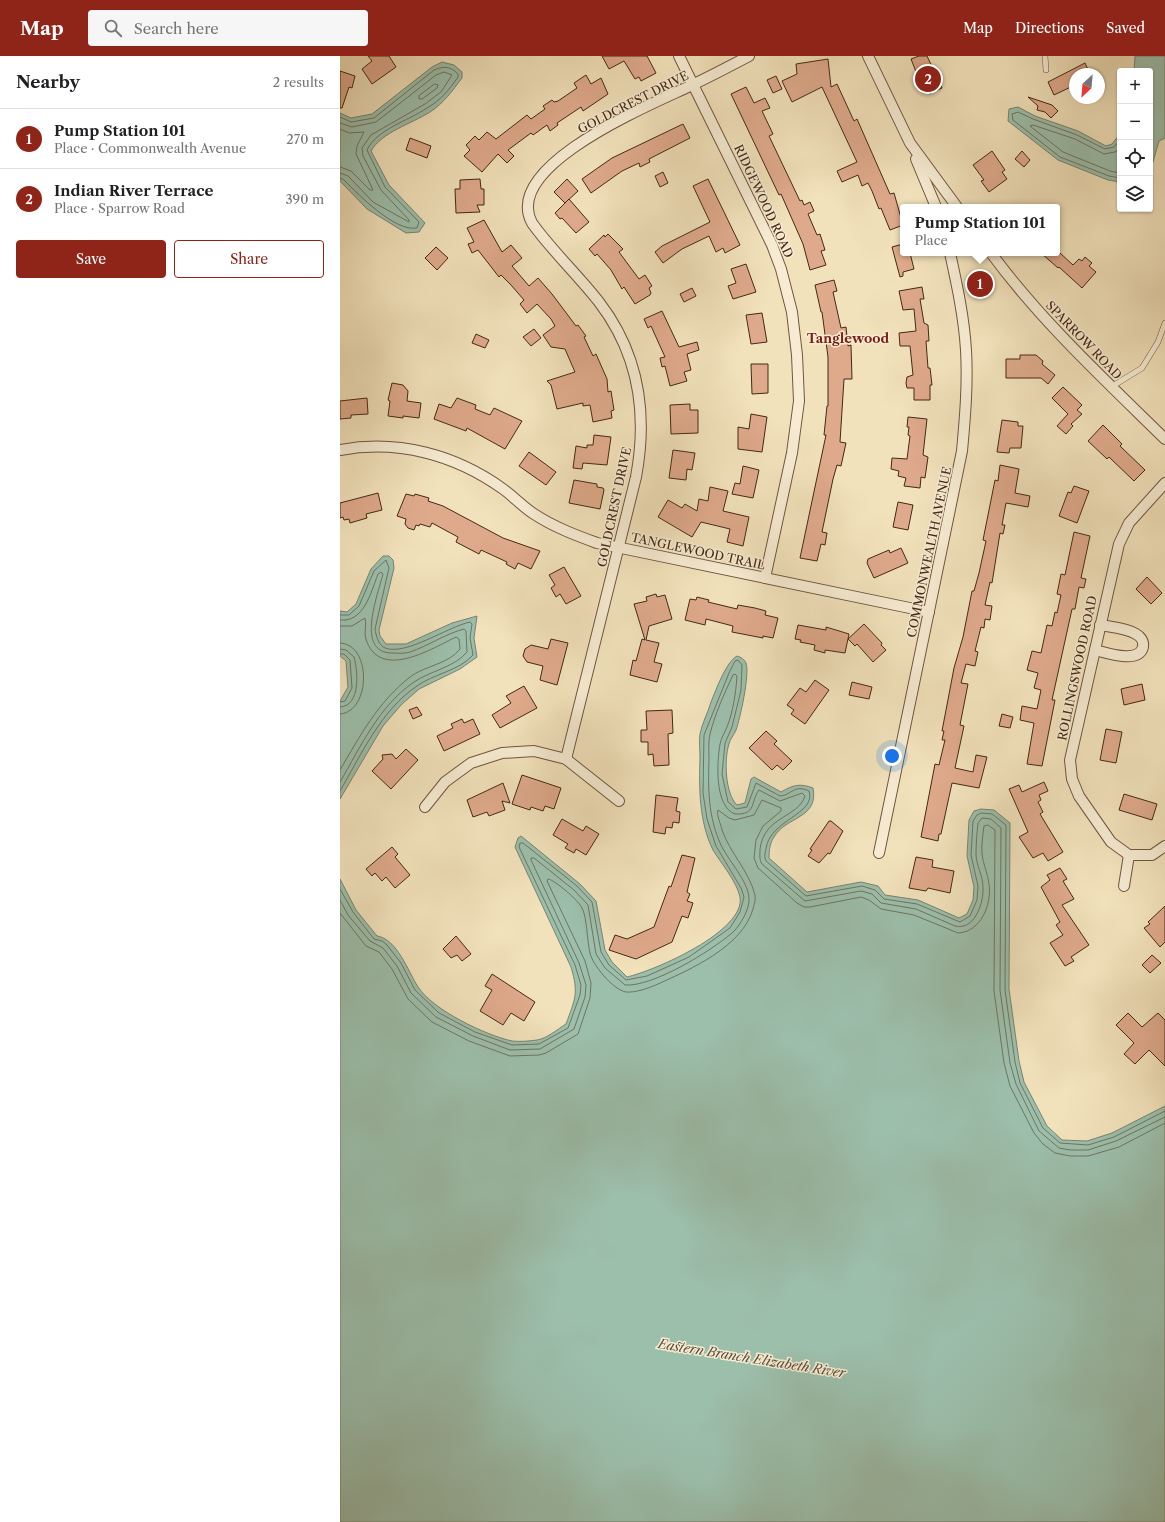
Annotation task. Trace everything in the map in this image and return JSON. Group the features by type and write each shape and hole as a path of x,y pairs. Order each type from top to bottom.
{"street":[{"name":"RIDGEWOOD ROAD","path":"679,56 772,245 781,269 792,312 797,355 799,414 765,578"},
{"name":"GOLDCREST DRIVE","path":"566,759 620,547 640,457 643,425 640,390 627,351 610,317 599,302 532,224 527,210 528,200 531,192 543,173 559,158 579,144 603,130 749,56"},
{"path":"868,56 910,143 935,204"},
{"path":"910,143 955,204"},
{"name":"COMMONWEALTH AVENUE","path":"879,853 959,472 966,400 966,350 958,293 951,256"},
{"name":"SPARROW ROAD","path":"993,256 1027,300 1165,439"},
{"name":"TANGLEWOOD TRAIL","path":"340,450 354,447 384,446 414,450 444,457 471,469 503,489 532,513 564,531 597,543 930,612"},
{"name":"ROLLINGSWOOD ROAD","path":"1129,855 1111,842 1080,796 1072,779 1070,760 1118,551 1129,523 1165,483"},
{"path":"1095,650 1128,657 1140,653 1143,648 1141,638 1136,634 1100,625"},
{"path":"424,807 445,782 472,763 502,753 534,751 566,759 619,801"},
{"path":"1124,886 1129,855 1152,855 1165,846"}],"lane":[{"path":"1045,56 1046,70"},
{"path":"1111,386 1142,368 1158,342 1165,323"}],"water":[{"path":"1135,56 1165,56 1165,138 1159,141 1153,162 1153,68 1134,68"},
{"path":"442,62 454,65 462,72 462,78 444,101 430,112 389,133 376,144 371,151 389,185 425,223 419,232 406,233 367,209 340,181 340,113 351,118 372,114 432,67"},
{"path":"1018,107 1035,116 1078,131 1106,146 1112,144 1117,138 1117,182 1108,180 1058,160 1008,121 1009,109"},
{"path":"383,556 389,556 393,560 394,568 379,630 380,636 386,644 406,644 452,623 477,616 474,638 477,657 460,669 419,689 401,705 383,726 340,799 340,701 348,687 346,661 340,656 340,611 347,612 356,604 371,569"},
{"name":"Eastern Branch Elizabeth River","path":"737,656 745,662 747,677 740,716 736,730 727,750 726,758 728,785 733,800 737,805 745,803 751,779 754,777 781,792 797,786 813,788 814,798 811,806 806,812 779,830 772,842 769,858 807,892 861,882 878,886 885,895 918,900 959,918 967,914 973,900 974,887 967,856 969,820 974,811 981,809 994,810 1010,823 1009,989 1019,1061 1024,1082 1047,1126 1062,1140 1087,1141 1112,1133 1165,1106 1165,1522 340,1522 340,879 356,910 377,936 384,938 396,949 418,987 425,996 435,1004 460,1020 501,1038 512,1041 524,1041 541,1039 548,1036 566,1024 574,1002 575,984 571,967 515,847 518,838 521,836 580,884 596,901 605,950 612,962 627,977 657,967 696,948 714,936 729,923 738,910 740,897 732,879 713,850 708,839 702,816 700,793 700,737 711,702 722,677 729,664"}],"building":[{"path":"368,56 389,56 396,67 372,84 362,69 372,61"},
{"path":"602,56 647,56 656,73 641,81 639,77 635,79 624,61 609,69"},
{"path":"919,56 927,56 942,88 929,94 925,86 922,87 911,59"},
{"path":"828,59 831,87 837,84 854,121 857,119 890,194 894,193 900,214 900,226 890,230 868,183 862,186 858,175 842,182 837,171 857,162 822,87 792,102 782,81 797,74 796,64"},
{"path":"1085,63 1087,68 1075,68"},
{"path":"340,71 355,76 352,88 349,87 342,108 340,108"},
{"path":"1069,71 1069,88 1054,95 1048,82"},
{"path":"586,75 591,84 601,78 608,94 583,111 581,107 557,123 558,125 550,131 547,125 533,135 531,133 508,150 514,156 507,163 498,154 482,172 464,156 470,150 466,145 475,136 479,140 487,132 496,139 527,115 531,119 545,109 543,106 552,100 554,102 558,101 577,88 574,83"},
{"path":"776,76 782,89 773,93 767,80"},
{"path":"746,87 754,103 765,98 770,108 762,111 773,134 769,136 800,201 802,200 804,205 810,202 814,211 808,214 817,235 820,234 825,250 821,251 826,265 810,270 803,244 781,194 779,195 731,94"},
{"path":"1028,97 1052,105 1058,111 1051,118 1045,112 1037,110 1038,106"},
{"path":"683,124 690,138 649,159 650,162 640,167 639,163 622,171 591,193 582,179 612,158"},
{"path":"410,138 431,146 427,158 406,150"},
{"path":"992,151 1005,170 1002,172 1007,179 989,192 981,181 984,180 973,165"},
{"path":"1022,151 1030,160 1024,167 1015,159"},
{"path":"663,172 668,183 660,187 655,176"},
{"path":"480,179 481,189 484,189 484,205 477,205 480,212 456,213 455,189 460,189 460,180"},
{"path":"567,179 578,191 565,203 554,192"},
{"path":"708,179 740,245 725,253 723,248 716,252 709,236 682,249 663,263 655,252 662,246 710,222 693,186"},
{"path":"569,199 589,222 576,233 562,218 560,219 555,213"},
{"path":"484,220 502,252 511,245 522,258 512,266 529,286 538,278 576,326 578,325 586,336 584,337 593,356 596,354 607,379 608,392 611,391 614,410 611,411 612,418 593,422 590,405 583,406 583,403 557,409 551,385 547,381 575,372 565,349 551,347 543,335 555,326 551,319 537,304 527,313 520,304 524,300 511,285 501,275 499,277 478,250 472,253 468,244 474,242 467,228"},
{"path":"608,234 623,249 619,252 639,279 645,275 652,286 649,288 651,293 650,295 635,304 624,287 622,289 611,270 597,254 595,256 589,249 604,235 605,237"},
{"path":"900,245 900,256 911,256 914,269 903,272 903,276 900,277 892,247"},
{"path":"436,247 448,258 437,270 425,258"},
{"path":"1060,253 1073,265 1079,259 1082,261 1085,257 1092,263 1089,266 1096,272 1082,288 1059,267 1058,268 1044,256 1060,256"},
{"path":"746,264 756,292 733,299 728,286 736,283 731,269"},
{"path":"834,280 837,291 833,292 841,328 846,327 848,346 851,345 852,379 844,379 840,442 846,443 841,466 837,465 833,479 822,532 827,533 825,545 821,544 817,561 800,558 826,435 824,435 828,406 828,357 822,312 815,285"},
{"path":"922,287 924,299 920,299 924,323 928,325 929,341 926,341 928,368 930,368 932,385 930,385 930,400 914,400 914,388 907,388 906,383 907,377 913,375 910,346 900,346 899,333 916,331 914,309 903,310 899,291"},
{"path":"692,288 696,296 684,302 680,294"},
{"path":"662,311 679,347 697,342 699,350 687,354 691,370 684,372 687,381 670,386 665,366 662,367 660,358 665,357 651,326 648,328 644,319"},
{"path":"762,313 767,342 751,344 746,315"},
{"path":"534,329 541,338 531,346 523,337"},
{"path":"476,334 489,340 485,348 472,343"},
{"path":"1020,355 1036,355 1043,361 1042,364 1055,375 1048,384 1041,378 1006,378 1006,359 1020,359"},
{"path":"751,364 768,364 768,393 752,394"},
{"path":"392,383 403,385 408,391 407,401 421,403 419,418 388,416 390,401 388,400"},
{"path":"1063,387 1082,405 1077,410 1082,414 1071,424 1073,426 1066,434 1057,426 1068,414 1052,398"},
{"path":"367,398 368,414 351,415 351,418 340,419 340,401"},
{"path":"457,398 476,405 475,409 490,415 494,408 522,421 505,449 467,428 466,431 434,419 439,404 451,408"},
{"path":"690,404 690,410 698,410 698,433 671,434 670,405"},
{"path":"751,414 767,417 762,452 738,449 738,427 749,429"},
{"path":"908,417 927,419 923,455 928,457 925,478 921,477 920,488 904,486 906,478 898,476 899,471 891,469 892,458 907,459 910,436 908,435 909,427 907,427"},
{"path":"1002,420 1018,422 1018,426 1023,426 1021,448 1010,448 1009,453 997,452"},
{"path":"1103,425 1122,444 1120,446 1145,470 1134,481 1109,457 1107,459 1088,441"},
{"path":"594,435 611,437 607,465 583,463 582,469 573,468 576,446 587,448 587,445 593,445"},
{"path":"673,450 695,453 692,470 687,469 686,480 669,478"},
{"path":"529,452 556,472 546,485 519,466"},
{"path":"1000,465 1019,469 1015,493 1030,496 1028,507 1006,503 1002,525 1005,525 1003,534 1000,533 992,583 990,582 985,605 992,606 990,620 985,619 984,628 981,627 975,651 978,652 975,666 966,664 961,683 968,684 960,725 964,726 955,768 973,772 976,755 987,757 979,788 952,783 941,834 939,834 938,841 921,837 935,764 939,765 945,740 942,740 944,731 942,731 954,668 963,637 972,591 974,591 979,573 986,541 983,540 995,480 998,481"},
{"path":"743,466 759,470 753,498 732,494 735,483 740,484"},
{"path":"574,480 597,484 597,487 603,488 604,490 600,509 569,503"},
{"path":"1074,486 1089,491 1077,523 1059,516 1068,492 1071,493"},
{"path":"710,487 728,491 723,511 749,517 743,546 727,542 730,529 701,522 692,537 658,517 668,500 682,508 685,504 697,511 699,499 708,501"},
{"path":"378,493 382,510 366,514 367,518 350,523 349,519 344,520 343,517 340,518 340,503"},
{"path":"406,494 414,496 415,494 429,498 428,501 443,506 503,538 540,551 531,569 518,563 515,569 506,564 507,562 481,550 479,554 456,542 458,537 432,523 430,527 420,524 419,526 416,525 414,530 408,528 405,524 406,519 397,516"},
{"path":"898,502 913,505 908,530 893,527"},
{"path":"1074,532 1090,536 1081,578 1086,579 1084,588 1079,587 1075,609 1072,609 1052,700 1055,700 1042,766 1027,764 1034,723 1020,720 1022,706 1037,709 1041,690 1034,688 1038,673 1027,670 1032,651 1041,653 1047,625 1052,626 1055,612 1057,613 1061,595 1057,594 1061,574 1065,575"},
{"path":"901,548 908,563 874,578 867,563 868,559 889,550 890,553"},
{"path":"564,567 581,596 566,604 560,594 556,597 551,588 555,585 549,575"},
{"path":"1147,577 1162,593 1151,604 1136,589"},
{"path":"656,594 657,597 665,595 672,619 649,626 646,640 659,643 654,662 662,664 657,682 630,675 633,660 636,661 642,639 645,640 634,604 647,601 646,597"},
{"path":"697,597 709,600 708,602 737,609 738,605 766,611 765,615 778,618 773,638 763,636 763,638 732,632 733,626 706,619 705,625 685,620 690,599 696,600"},
{"path":"864,624 882,643 881,645 886,650 873,662 857,644 855,646 848,639"},
{"path":"798,625 826,630 826,627 849,634 845,653 825,650 825,653 814,650 815,645 800,642 801,640 795,639"},
{"path":"551,639 568,643 557,685 540,680 543,666 527,662 523,656 525,649 531,645 548,649"},
{"path":"815,680 829,690 805,724 791,714 794,710 787,705 800,688 806,692"},
{"path":"852,682 872,687 869,699 849,695"},
{"path":"1142,684 1145,700 1124,705 1121,689"},
{"path":"524,686 537,708 500,728 492,715 511,703 506,696"},
{"path":"417,707 422,715 413,719 409,710"},
{"path":"672,710 673,733 668,734 669,765 654,766 653,754 648,755 648,742 641,742 641,730 647,730 646,711"},
{"path":"1002,714 1013,717 1010,728 999,726"},
{"path":"462,719 464,723 473,719 480,734 444,751 437,736 453,728 451,724"},
{"path":"1106,729 1122,732 1116,763 1100,760"},
{"path":"766,731 777,741 774,744 792,761 783,770 777,765 772,770 749,748"},
{"path":"406,749 418,760 391,789 372,771 383,759 382,755 392,754 396,759"},
{"path":"522,775 561,788 554,809 545,806 543,811 531,807 530,810 512,804"},
{"path":"1044,782 1048,791 1039,795 1041,800 1038,802 1043,812 1040,814 1063,852 1048,861 1043,853 1033,858 1019,837 1028,832 1009,789 1019,785 1022,792"},
{"path":"503,783 510,803 502,801 505,810 489,816 487,812 473,817 467,800"},
{"path":"1124,794 1157,804 1152,820 1119,810"},
{"path":"656,795 678,798 676,811 680,812 679,823 673,822 672,828 666,827 665,834 653,832"},
{"path":"562,819 583,831 586,826 599,834 586,855 576,849 574,853 565,848 568,844 553,835"},
{"path":"829,821 843,831 830,854 828,853 819,863 808,856 812,850 810,849"},
{"path":"392,847 398,854 395,857 410,875 395,888 386,877 382,881 375,873 372,876 366,869"},
{"path":"682,855 695,858 687,892 690,894 687,901 693,903 688,918 682,916 672,942 636,959 609,950 615,935 627,939 654,927 669,886 671,887"},
{"path":"916,857 933,860 932,867 954,871 950,893 928,888 926,891 909,888"},
{"path":"1060,868 1067,879 1063,881 1074,899 1062,905 1089,945 1071,957 1074,961 1065,966 1050,943 1063,935 1056,925 1060,922 1041,887 1050,880 1047,875"},
{"path":"1165,906 1165,942 1160,947 1144,928 1150,924 1148,922"},
{"path":"456,936 471,954 462,961 457,955 451,958 443,949"},
{"path":"1152,955 1161,963 1150,973 1142,965"},
{"path":"492,974 535,1002 524,1021 511,1013 503,1025 480,1011 492,990 485,986"},
{"path":"1128,1013 1142,1027 1158,1013 1165,1020 1165,1066 1149,1050 1135,1064 1124,1054 1134,1043 1116,1025"}],"place":[{"name":"Indian River Terrace","path":"928,79"},
{"name":"Pump Station 101","path":"980,284"}],"district":[{"name":"Tanglewood","path":"848,338"}]}
